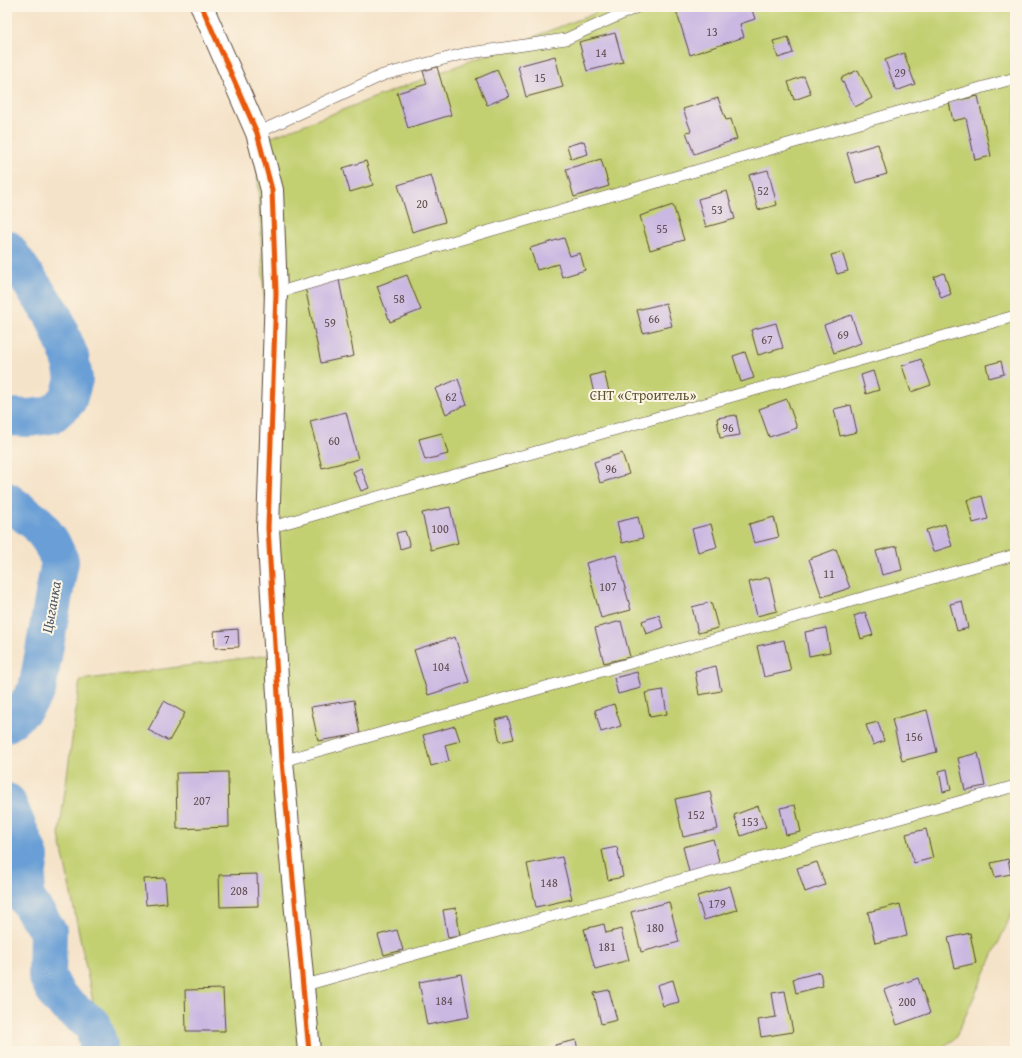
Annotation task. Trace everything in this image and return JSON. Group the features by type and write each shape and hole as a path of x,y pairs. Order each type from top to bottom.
{"street":[{"path":"202,7 257,133 272,190 276,293 268,528 282,761 309,1051"}],"lane":[{"path":"257,133 383,75 463,54 566,39 637,7"},
{"path":"276,293 1015,78"},
{"path":"268,528 1015,316"},
{"path":"282,761 1015,555"},
{"path":"302,986 1015,786"}],"green space":[{"name":"СНТ «Строитель»","path":"602,7 1015,7 1015,906 955,1039 936,1051 103,1051 59,835 80,680 283,653 256,143 593,14"}],"building":[{"path":"675,7 751,7 755,19 740,24 744,37 690,55"},
{"path":"615,33 623,62 587,71 579,42"},
{"path":"788,37 793,53 778,58 773,41"},
{"path":"904,53 915,84 896,91 885,60"},
{"path":"555,56 563,87 526,97 518,66"},
{"path":"437,67 451,115 408,128 397,93 427,84 423,71"},
{"path":"497,70 509,96 487,105 476,79"},
{"path":"858,70 872,98 855,107 841,78"},
{"path":"804,76 811,94 794,100 788,82"},
{"path":"978,96 991,156 975,160 966,118 953,121 949,102"},
{"path":"718,98 726,120 731,119 737,139 694,154 686,132 691,131 683,109"},
{"path":"584,141 588,154 571,159 567,146"},
{"path":"878,144 887,174 856,183 847,153"},
{"path":"601,159 609,186 574,197 566,169"},
{"path":"366,161 373,185 350,192 343,168"},
{"path":"768,170 777,205 758,210 749,175"},
{"path":"431,175 445,222 412,232 398,185"},
{"path":"727,191 735,219 706,227 698,199"},
{"path":"673,205 684,240 650,250 640,216"},
{"path":"564,238 570,256 580,253 585,270 562,277 558,264 537,270 530,248"},
{"path":"842,252 848,271 837,274 831,255"},
{"path":"944,273 951,294 941,298 934,277"},
{"path":"407,275 421,310 390,322 377,286"},
{"path":"339,280 354,356 321,363 305,287"},
{"path":"666,303 672,326 643,333 637,310"},
{"path":"851,315 861,343 834,353 824,325"},
{"path":"776,323 783,348 758,355 751,330"},
{"path":"745,352 754,378 741,382 733,356"},
{"path":"921,359 931,385 911,392 902,366"},
{"path":"1001,361 1004,374 989,378 986,365"},
{"path":"873,371 879,390 866,394 861,375"},
{"path":"604,372 610,395 595,398 590,376"},
{"path":"458,379 467,404 446,414 435,389"},
{"path":"787,399 797,428 769,437 759,409"},
{"path":"851,405 857,432 840,436 834,409"},
{"path":"346,412 358,459 322,468 310,421"},
{"path":"736,415 740,435 720,438 717,418"},
{"path":"442,433 448,454 425,460 419,439"},
{"path":"622,453 629,474 600,483 594,462"},
{"path":"361,468 369,488 361,491 353,472"},
{"path":"982,496 988,519 973,523 967,500"},
{"path":"450,507 458,543 431,550 422,513"},
{"path":"638,517 643,538 622,543 617,522"},
{"path":"774,517 779,537 754,543 749,524"},
{"path":"711,524 717,547 698,552 692,529"},
{"path":"945,524 952,546 933,552 926,530"},
{"path":"405,531 410,546 400,549 396,533"},
{"path":"897,546 902,570 882,575 876,551"},
{"path":"836,549 850,588 822,597 809,559"},
{"path":"616,555 631,610 601,618 586,563"},
{"path":"769,577 777,611 757,616 749,582"},
{"path":"962,601 968,628 957,631 950,604"},
{"path":"711,602 718,628 698,633 692,607"},
{"path":"865,612 873,635 861,639 854,616"},
{"path":"659,615 663,628 646,634 642,621"},
{"path":"621,621 630,657 604,663 595,628"},
{"path":"826,628 830,652 809,656 805,632"},
{"path":"238,629 239,647 215,648 214,631"},
{"path":"455,637 469,682 428,695 414,650"},
{"path":"784,640 791,671 764,677 757,646"},
{"path":"716,666 721,691 699,695 695,671"},
{"path":"637,672 641,688 618,694 614,678"},
{"path":"663,690 667,714 650,717 645,693"},
{"path":"354,700 360,734 318,741 311,707"},
{"path":"164,701 185,713 169,741 148,730"},
{"path":"614,704 621,726 601,732 595,710"},
{"path":"927,710 937,752 902,761 892,719"},
{"path":"508,717 514,739 500,742 495,720"},
{"path":"878,722 884,741 873,745 866,725"},
{"path":"455,726 460,741 445,745 449,761 431,766 423,735"},
{"path":"978,753 985,786 965,790 958,758"},
{"path":"947,769 951,790 943,792 939,771"},
{"path":"228,772 229,827 177,829 176,773"},
{"path":"710,791 718,829 683,837 675,799"},
{"path":"795,805 801,832 786,835 780,808"},
{"path":"758,806 766,827 741,836 734,815"},
{"path":"926,829 933,858 914,863 906,834"},
{"path":"713,839 720,864 689,872 683,847"},
{"path":"617,847 623,877 608,880 602,850"},
{"path":"562,857 572,899 536,907 527,864"},
{"path":"1008,859 1011,874 995,877 991,863"},
{"path":"817,862 825,885 805,892 797,868"},
{"path":"257,874 258,906 220,907 219,875"},
{"path":"165,878 167,903 146,905 144,879"},
{"path":"730,886 737,910 704,920 697,896"},
{"path":"669,902 679,942 641,952 631,912"},
{"path":"900,904 907,936 875,943 868,912"},
{"path":"456,908 460,936 448,938 443,910"},
{"path":"604,924 606,933 621,929 629,960 595,969 584,929"},
{"path":"397,930 403,950 384,955 378,935"},
{"path":"970,933 976,963 955,968 948,938"},
{"path":"820,972 823,986 796,993 793,979"},
{"path":"461,974 469,1017 427,1025 419,982"},
{"path":"918,978 930,1013 897,1025 884,990"},
{"path":"673,980 679,1002 663,1006 657,985"},
{"path":"223,989 225,1031 186,1031 185,990"},
{"path":"609,990 617,1020 601,1024 594,993"},
{"path":"785,991 793,1032 761,1037 758,1020 776,1017 772,993"},
{"path":"576,1040 578,1051 556,1051 555,1045"}],"waterway":[{"name":"Цыганка","path":"7,249 53,315 70,357 74,379 68,400 51,415 29,418 7,417"},
{"name":"Цыганка","path":"7,501 38,524 51,542 60,561 37,690 24,708 7,723"},
{"name":"Цыганка","path":"7,802 30,857 24,895 48,931 47,976 58,997 93,1025 99,1046 97,1051"}],"cycle path":[{"path":"202,7 257,133 272,190 276,293 268,528 282,761 309,1051"}]}
